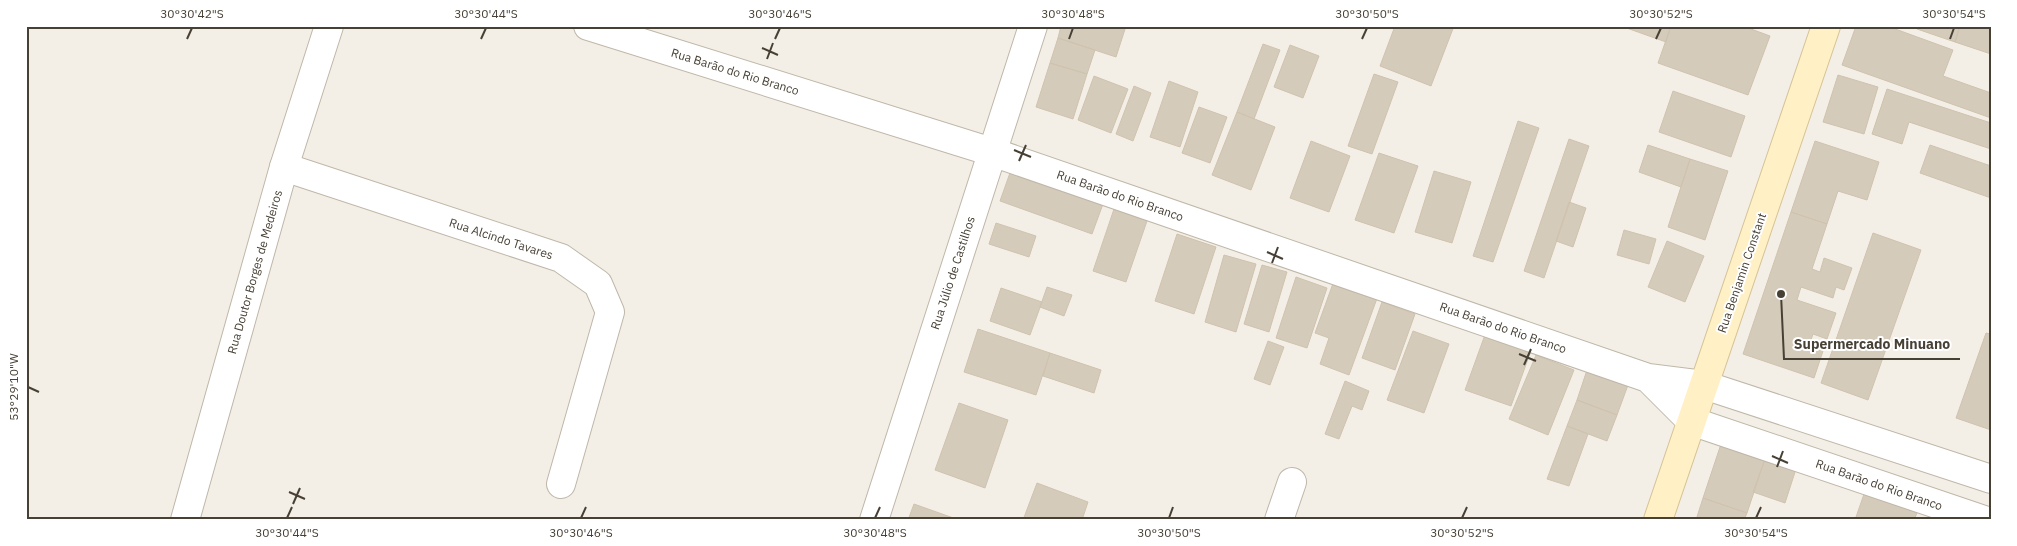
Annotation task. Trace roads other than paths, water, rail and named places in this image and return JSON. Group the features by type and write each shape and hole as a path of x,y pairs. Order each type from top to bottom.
{"main road":[{"name":"Rua Benjamin Constant","path":"1658,520 1826,26"}],"street":[{"name":"Rua Doutor Borges de Medeiros","path":"185,520 284,167 329,26"},
{"name":"Rua Barão do Rio Branco","path":"588,26 992,152 1648,378 1704,385 1991,479"},
{"name":"Rua Júlio de Castilhos","path":"874,520 1033,26"},
{"name":"Rua Alcindo Tavares","path":"284,167 561,258 598,284 610,312 561,484"},
{"name":"Rua Barão do Rio Branco","path":"1648,378 1691,422 1984,520"},
{"path":"1279,520 1292,482"}],"place":[{"name":"Supermercado Minuano","path":"1781,294"}]}
